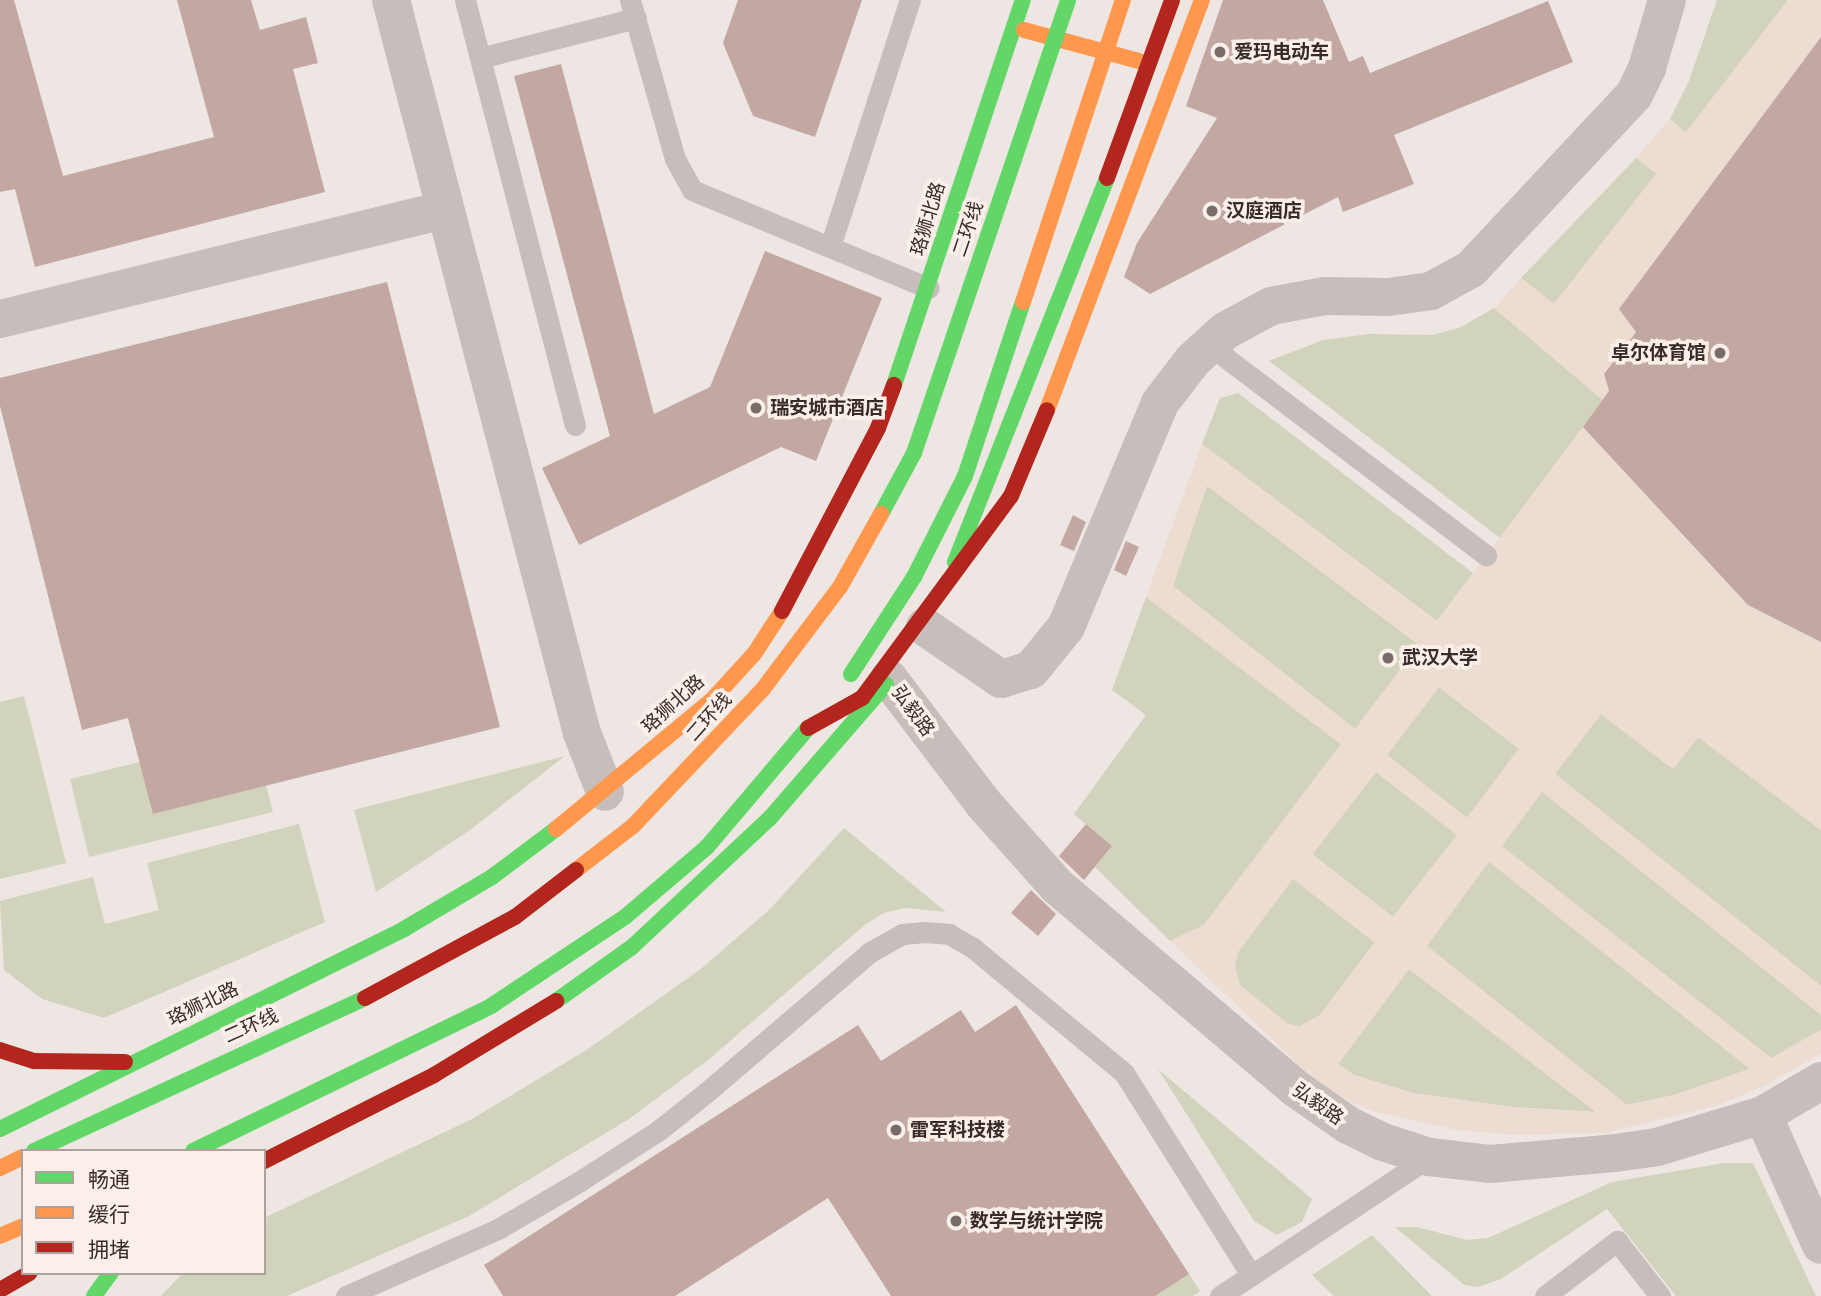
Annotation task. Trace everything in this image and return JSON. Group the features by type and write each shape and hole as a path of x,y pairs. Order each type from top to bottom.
{"main road":[{"name":"珞狮北路","path":"0,1129 404,929 492,877 605,792 712,700 754,654 784,608 878,428 929,288 978,125 1023,0"},
{"name":"二环线","path":"38,1149 387,988 515,917 633,826 763,689 840,587 914,453 1068,0"},
{"path":"197,1149 491,1006 625,917 707,847 850,677 914,577 965,476 1124,0"},
{"path":"266,1160 434,1075 566,995 632,947 770,818 889,680 925,627 951,572 1151,64 1172,0"},
{"path":"808,728 862,698 1011,496 1061,377 1202,0"},
{"path":"1014,27 1151,64"},
{"path":"0,1050 44,1062 134,1061"},
{"path":"215,1149 232,1133"},
{"path":"0,1168 21,1158"},
{"path":"0,1236 21,1227"},
{"path":"0,1280 21,1271"},
{"path":"0,1290 26,1275"},
{"path":"94,1296 110,1275"}],"street":[{"path":"391,0 582,733 605,792"},
{"path":"925,627 1001,679 1020,676 1040,662 1066,626 1160,403 1181,372 1209,345 1271,306 1325,296 1388,297 1431,291 1471,269 1634,96 1647,68 1667,0"},
{"path":"0,319 445,210"},
{"name":"弘毅路","path":"889,680 983,803 1057,886 1295,1088 1348,1125 1429,1157 1490,1164 1541,1163 1657,1147 1763,1115 1821,1081"},
{"path":"1763,1115 1821,1245"}],"lane":[{"path":"465,0 575,425"},
{"path":"830,247 910,0"},
{"path":"480,58 633,9 675,159 692,190 929,288"},
{"path":"1209,345 1486,555"},
{"path":"346,1296 498,1229 580,1181 698,1099 870,951 902,934 923,932 949,934 973,948 1124,1073 1251,1275"},
{"path":"1220,1296 1429,1157"},
{"path":"1545,1296 1617,1241 1660,1296"}],"green space":[{"path":"1717,0 1788,0 1686,133 1670,119 1689,81"},
{"path":"1636,158 1657,173 1554,304 1521,278"},
{"path":"1494,308 1603,400 1500,538 1269,361 1323,340 1369,334 1433,335 1461,327"},
{"path":"1238,393 1473,573 1437,621 1202,444 1220,398"},
{"path":"1207,485 1419,645 1355,729 1173,586"},
{"path":"1146,597 1341,744 1204,925 1170,941 1095,867 1112,846 1074,814 1146,715 1112,690"},
{"path":"1439,687 1519,749 1467,818 1387,755"},
{"path":"24,696 66,863 0,879 0,702"},
{"path":"1601,714 1673,769 1698,737 1821,830 1821,986 1555,774"},
{"path":"565,756 470,830 376,892 354,810"},
{"path":"140,762 266,785 273,812 89,857 70,779"},
{"path":"1376,772 1457,835 1393,917 1312,854"},
{"path":"1542,791 1821,1015 1821,1030 1771,1058 1501,846"},
{"path":"299,824 325,922 104,1018 42,999 4,970 0,901 93,877 105,924 159,910 147,863"},
{"path":"844,828 946,912 905,908 884,913 866,924 708,1060 629,1119 469,1216 287,1296 161,1296 181,1275 266,1275 266,1217 472,1119 588,1049 702,968 770,909"},
{"path":"1489,861 1750,1069 1674,1095 1627,1105 1426,946"},
{"path":"1293,878 1375,942 1320,1015 1300,1026 1288,1024 1239,985 1235,965 1238,952"},
{"path":"1409,969 1596,1112 1512,1107 1413,1093 1354,1075 1338,1064"},
{"path":"1158,1069 1312,1199 1302,1222 1277,1235 1254,1221"},
{"path":"1724,1163 1753,1163 1816,1296 1676,1296 1607,1209 1501,1279 1478,1287 1464,1285 1395,1227 1417,1227 1467,1240 1488,1238 1612,1182"},
{"path":"1372,1235 1432,1296 1334,1296 1312,1275"},
{"path":"1189,1274 1200,1291 1193,1296 1155,1296"}],"shaded area":[{"path":"1788,0 1821,0 1821,37 1619,309 1636,332 1604,374 1609,392 1603,400 1494,308 1521,278 1554,304 1656,174 1636,158 1670,119 1686,132"},
{"path":"1583,427 1748,605 1821,642 1821,830 1698,737 1673,769 1601,714 1555,774 1821,986 1821,1015 1542,792 1502,846 1771,1058 1821,1030 1821,1054 1764,1086 1718,1105 1605,1133 1514,1135 1457,1130 1372,1111 1332,1093 1306,1072 1170,941 1204,925 1341,744 1146,597 1202,444 1437,621","holes":["1207,486 1419,645 1355,729 1173,586","1439,687 1519,748 1467,818 1387,755","1376,772 1457,835 1393,917 1312,855","1489,862 1749,1068 1674,1095 1627,1105 1427,946","1293,879 1375,943 1320,1015 1300,1026 1288,1024 1240,985 1235,965 1238,952","1409,969 1595,1111 1512,1107 1413,1093 1354,1075 1338,1064"]}],"building":[{"path":"0,0 14,0 63,176 214,137 177,0 251,0 260,30 306,17 318,63 293,69 325,192 35,267 15,189 0,192"},
{"path":"738,0 862,0 815,137 753,116 723,43"},
{"path":"1223,0 1323,0 1349,62 1363,56 1370,73 1548,1 1573,62 1394,135 1414,184 1343,212 1338,197 1150,294 1124,277 1137,243 1217,118 1186,106"},
{"name":"卓尔体育馆","path":"1821,37 1821,642 1748,605 1583,427 1609,391 1604,374 1636,332 1619,309"},
{"path":"561,64 654,414 710,387 765,251 882,298 816,461 781,447 579,545 542,468 610,436 514,76"},
{"path":"387,282 500,727 153,814 128,718 82,730 0,406 0,378"},
{"path":"1073,515 1086,522 1074,551 1060,545"},
{"path":"1126,541 1139,547 1126,576 1114,570"},
{"path":"1086,824 1112,846 1084,880 1059,856"},
{"path":"1031,890 1056,914 1038,936 1011,913"},
{"name":"雷军科技楼","path":"1016,1005 1189,1274 1155,1296 891,1296 828,1198 675,1296 503,1296 484,1265 858,1025 881,1061 961,1010 975,1032"}],"traffic: fast":[{"path":"894,385 1023,0"},
{"path":"881,514 914,453 1068,0"},
{"path":"955,562 1107,178"},
{"path":"851,674 914,577 965,476 1023,302"},
{"path":"556,1001 632,947 770,818 886,684"},
{"path":"197,1149 491,1006 625,917 707,847 808,728"},
{"path":"0,1129 404,929 492,877 556,829"},
{"path":"38,1149 365,998"},
{"path":"94,1296 110,1275"}],"traffic: slow":[{"path":"1023,302 1123,0"},
{"path":"1047,410 1202,0"},
{"path":"1024,30 1139,61"},
{"path":"576,870 633,826 763,689 840,587 881,514"},
{"path":"556,829 712,700 754,654 782,611"},
{"path":"0,1168 21,1158"},
{"path":"0,1236 21,1227"}],"traffic: jam":[{"path":"1107,178 1172,0"},
{"path":"782,611 878,428 894,385"},
{"path":"808,728 862,698 1011,496 1047,410"},
{"path":"365,998 515,917 576,870"},
{"path":"266,1160 434,1075 556,1001"},
{"path":"0,1050 34,1061 125,1062"},
{"path":"0,1290 26,1275"}],"place":[{"name":"爱玛电动车","path":"1220,52"},
{"name":"汉庭酒店","path":"1212,211"},
{"name":"卓尔体育馆","path":"1720,353"},
{"name":"瑞安城市酒店","path":"756,408"},
{"name":"武汉大学","path":"1388,658"},
{"name":"雷军科技楼","path":"896,1130"},
{"name":"数学与统计学院","path":"956,1221"}]}
